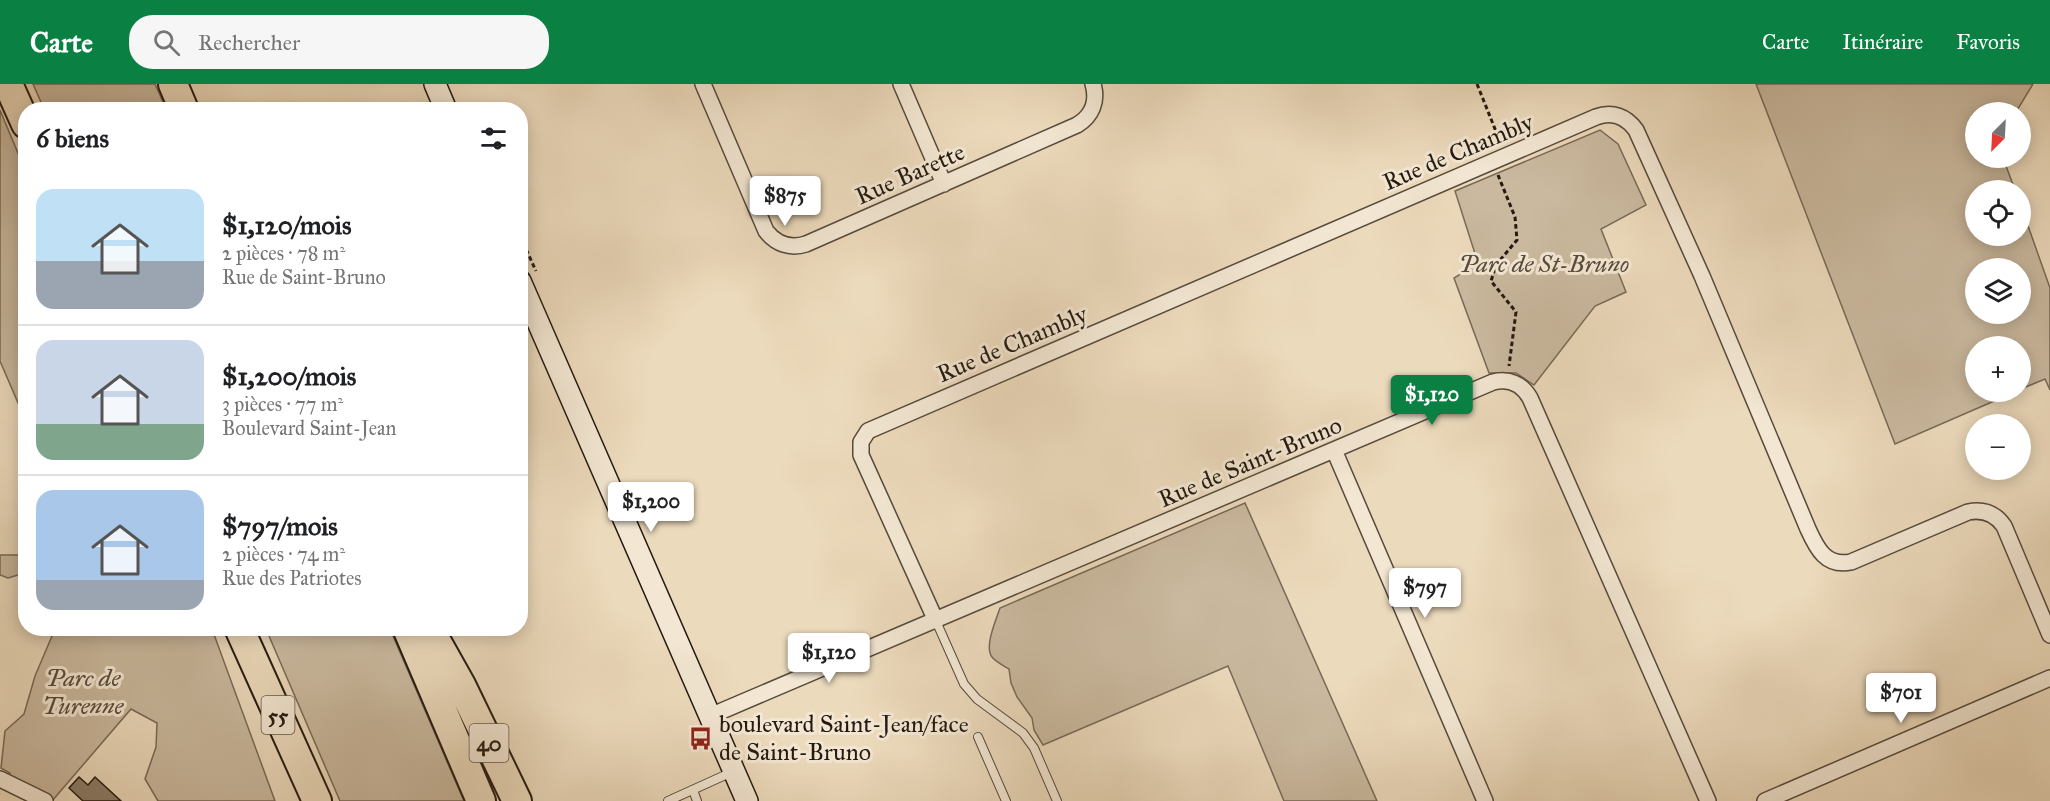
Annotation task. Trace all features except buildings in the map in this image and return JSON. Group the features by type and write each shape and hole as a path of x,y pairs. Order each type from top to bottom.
{"highway":[{"path":"8,84 18,106"},
{"path":"173,84 181,102"},
{"path":"238,636 296,801"},
{"name":"55","path":"243,636 317,801"},
{"path":"409,636 481,801"},
{"name":"40","path":"433,636 461,685 517,801"}],"street":[{"path":"435,84 443,102"},
{"name":"Rue Barette","path":"703,84 765,231 775,241 795,246 806,244 1082,122 1094,104 1093,84"},
{"path":"901,84 944,184"},
{"name":"Rue de Chambly","path":"936,621 861,455 861,442 868,431 1600,115 1617,115 1629,122 1636,130 1697,265 1812,538 1821,554 1834,562 1851,562 1968,512 1986,512 1998,519 2004,526 2050,635"},
{"path":"528,299 747,801"},
{"path":"1512,381 1530,398 1708,801"},
{"name":"Rue de Saint-Bruno","path":"710,716 1493,382 1512,381"},
{"path":"1334,450 1485,801"},
{"path":"1765,801 2050,678"},
{"path":"0,779 45,801"}],"lane":[{"path":"936,621 964,684 977,699 1023,732 1034,748 1057,801"},
{"path":"978,738 1006,801"},
{"path":"668,801 734,772"},
{"path":"693,790 697,801"}],"path":[{"path":"1477,84 1501,140 1498,160 1500,165 1496,171 1515,217 1517,240 1496,265 1491,281 1516,312 1507,376 1512,381"}],"green space":[{"path":"33,84 155,84 163,102 41,102"},
{"path":"1756,84 2033,84 2022,102 1965,102 1965,168 2007,168 2011,180 1965,180 1965,246 2031,246 2031,234 2050,288 2050,390 2045,379 2031,385 2031,336 1965,336 1965,402 1992,402 1895,444"},
{"path":"0,110 18,153 18,403 0,361"},
{"name":"Parc de St-Bruno","path":"1600,130 1618,144 1646,205 1601,229 1626,292 1595,306 1534,385 1516,373 1489,373 1454,278 1478,263 1455,191"},
{"path":"1245,503 1377,801 1284,801 1228,666 1043,745 1034,730 1032,718 1017,697 1011,683 1009,669 996,661 990,653 992,633 1000,608"},
{"path":"0,555 18,555 18,575 8,578 0,575"},
{"name":"Parc de Turenne","path":"52,636 215,636 275,801 158,801 145,779 156,747 157,723 131,709 52,801 7,783 10,773 1,768 5,731 24,714 35,676"},
{"path":"269,636 393,636 464,801 340,801"}],"place":[{"name":"boulevard Saint-Jean/face de Saint-Bruno","path":"701,738"}]}
